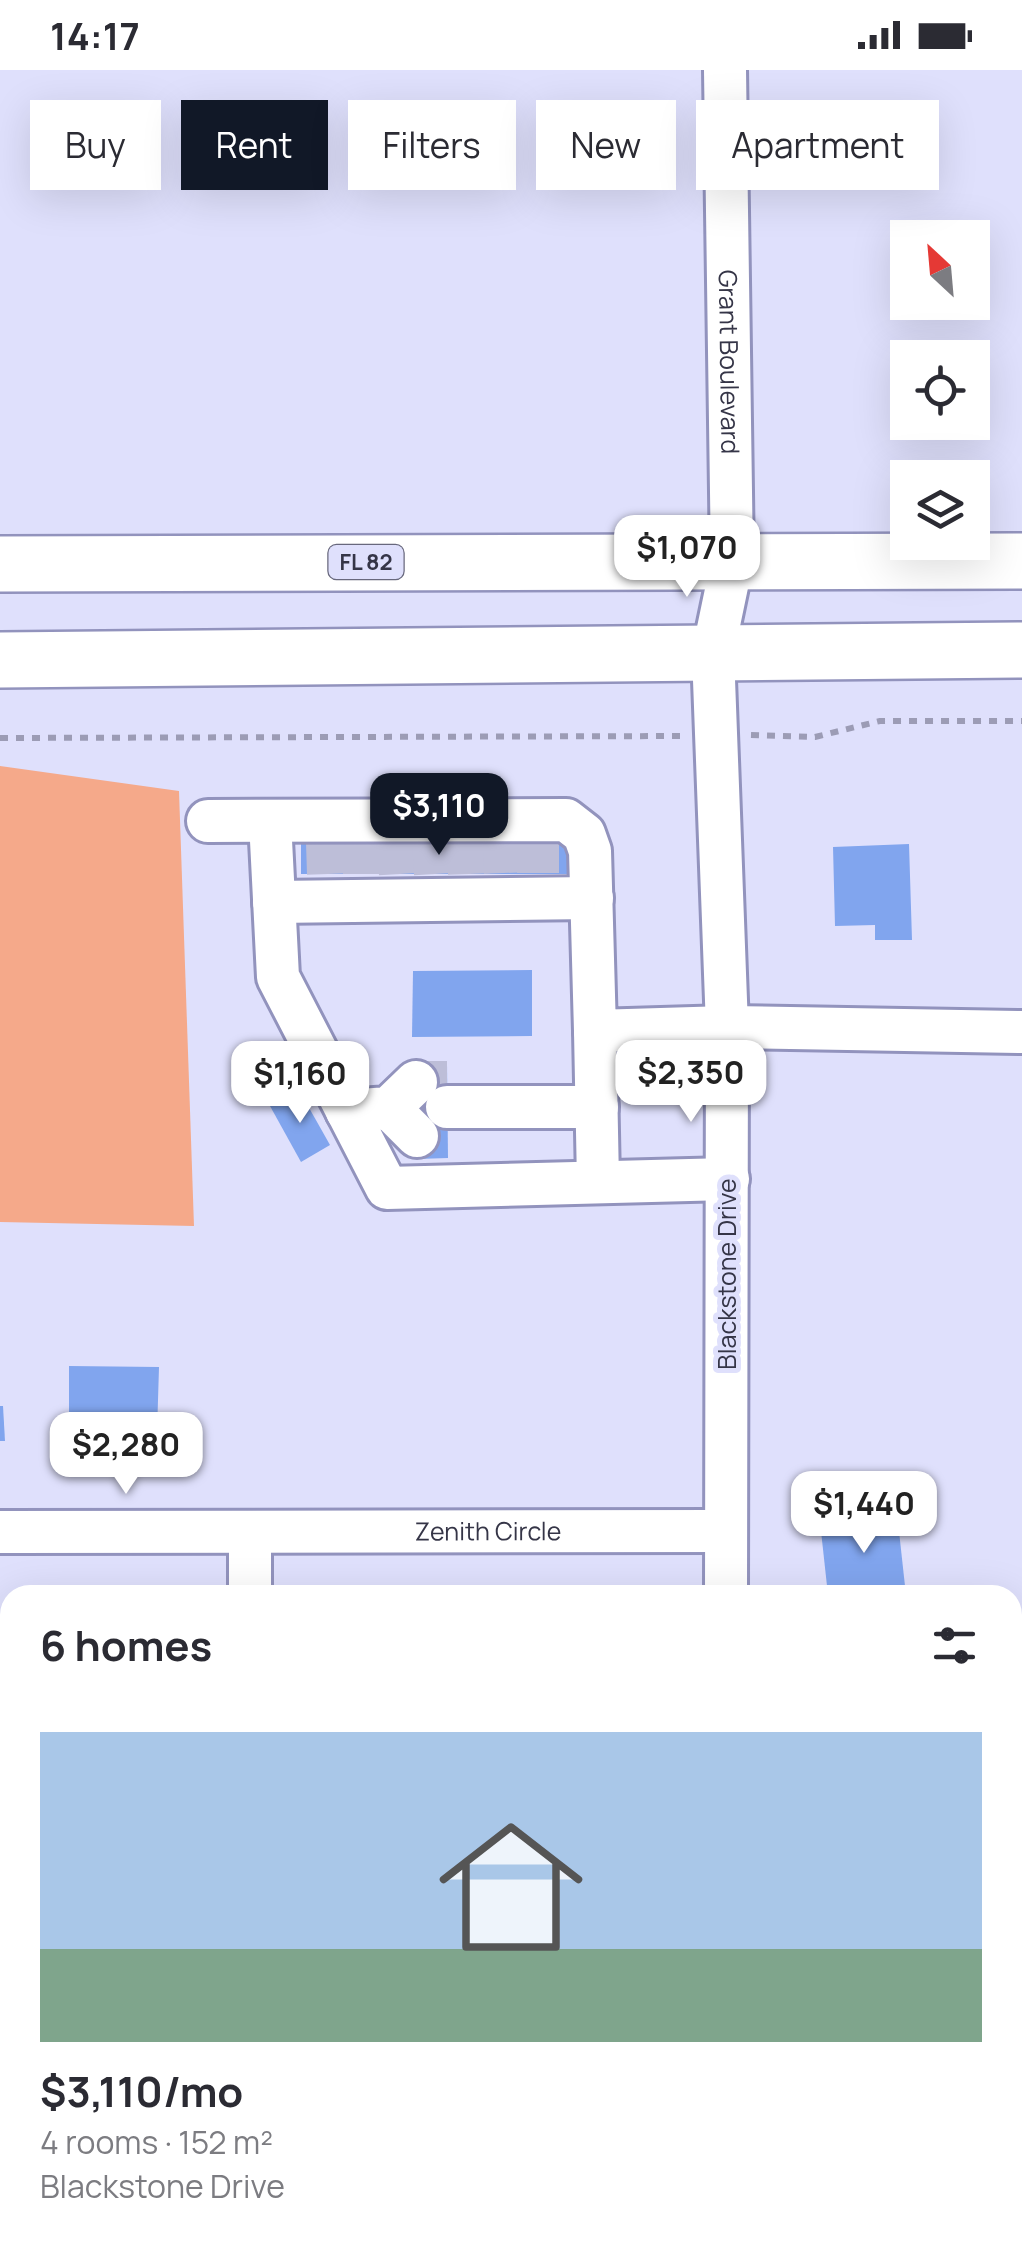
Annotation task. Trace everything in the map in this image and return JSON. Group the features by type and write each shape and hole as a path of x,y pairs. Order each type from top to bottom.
{"highway":[{"name":"FL 82","path":"0,564 1022,561"},
{"path":"0,660 1022,650"}],"street":[{"name":"Grant Boulevard","path":"713,653 732,562 725,70"},
{"name":"Blackstone Drive","path":"713,653 727,1027 726,1585"},
{"path":"274,902 566,820 584,834 590,850 592,898 598,1182"},
{"path":"208,821 270,821 592,898"},
{"path":"270,821 278,978 388,1188 728,1179"},
{"path":"595,1032 727,1027 1022,1032"},
{"path":"347,1111 596,1107"},
{"name":"Zenith Circle","path":"0,1532 725,1531"},
{"path":"250,1534 250,1585"}],"path":[{"path":"750,735 814,737 880,722 1022,721"},
{"path":"0,738 660,736"}],"shaded area":[{"path":"0,766 179,791 194,1226 0,1222"}],"building":[{"path":"577,842 576,874 301,874 301,843"},
{"path":"909,844 912,940 875,940 875,925 835,926 833,847"},
{"path":"532,970 532,1036 412,1037 413,971"},
{"path":"416,1064 447,1064 448,1158 417,1159"},
{"path":"299,1090 330,1145 301,1162 270,1106"},
{"path":"69,1366 159,1367 157,1433 127,1432 127,1420 69,1420"},
{"path":"3,1406 5,1441 0,1441"},
{"path":"897,1513 905,1585 827,1585 820,1522"}],"tunnel":[{"path":"327,842 328,874"},
{"path":"398,842 400,874"},
{"path":"433,842 435,874"},
{"path":"468,842 469,874"},
{"path":"504,842 505,873"},
{"path":"538,842 538,873"},
{"path":"364,843 364,874"},
{"path":"416,1082 447,1082"}]}
